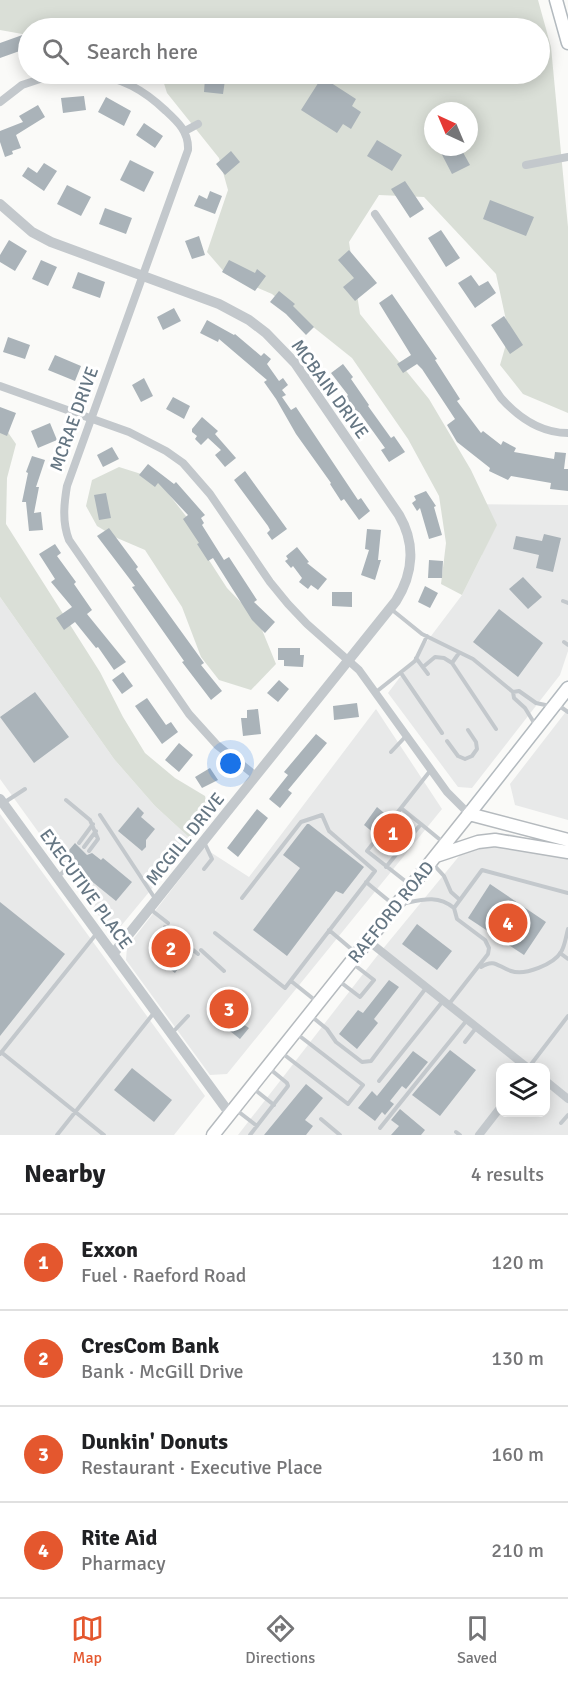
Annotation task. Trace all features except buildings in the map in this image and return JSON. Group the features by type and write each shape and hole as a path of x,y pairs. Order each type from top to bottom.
{"main road":[{"path":"556,0 568,43"},
{"name":"RAEFORD ROAD","path":"213,1135 568,688"},
{"path":"470,814 568,840"},
{"path":"433,859 478,842 495,840 568,852"}],"street":[{"path":"0,102 25,84"},
{"path":"128,84 142,90 185,131 198,124"},
{"name":"MCRAE DRIVE","path":"185,131 188,150 68,486 65,499 65,527 69,540 189,714 217,745 256,776"},
{"path":"526,165 568,157"},
{"name":"MCBAIN DRIVE","path":"0,204 32,232 51,242 231,310 266,333 295,363 399,515 408,535 411,549 410,569 403,589 349,660"},
{"path":"375,214 501,398 511,409 533,425 553,432 568,433"},
{"path":"0,387 148,440 183,464 210,494 288,604 307,624 349,660 376,693 447,792 470,814"},
{"name":"MCGILL DRIVE","path":"113,954 349,660"},
{"name":"EXECUTIVE PLACE","path":"1,803 171,1034 232,1111"},
{"path":"367,940 522,1063"},
{"path":"550,1084 568,1099"},
{"path":"479,1135 496,1114"}],"lane":[{"path":"390,608 427,636 473,659 513,692 514,698 525,708 537,729"},
{"path":"376,693 416,658 427,636"},
{"path":"452,663 459,652"},
{"path":"423,667 435,657 444,657 452,663 496,729"},
{"path":"416,658 428,674"},
{"path":"401,673 441,733"},
{"path":"513,692 519,691 536,703 556,706 568,712"},
{"path":"447,741 459,756 465,759 472,756 477,749 476,742 468,730"},
{"path":"391,752 406,735"},
{"path":"411,886 367,851 431,770"},
{"path":"1,803 25,789"},
{"path":"66,800 93,824 98,839 89,851"},
{"path":"401,808 445,844"},
{"path":"100,815 133,867 153,905 174,934"},
{"path":"242,898 302,822 322,815 329,831 375,871"},
{"path":"79,843 93,824"},
{"path":"386,867 421,824"},
{"path":"84,847 96,831"},
{"path":"204,841 212,859 204,869"},
{"path":"433,859 451,892 460,900"},
{"path":"66,860 69,866 74,870 76,868"},
{"path":"214,933 285,988 382,863"},
{"path":"58,878 69,866"},
{"path":"454,908 482,870 568,893"},
{"path":"366,882 396,906 430,898 446,902 454,908 457,920 485,940 489,948 488,954 478,969 446,1002 379,1081"},
{"path":"478,969 493,962 511,971 539,969 560,953 568,929"},
{"path":"329,930 374,980 360,997 336,979"},
{"path":"97,932 1,1053 104,1135"},
{"path":"181,940 224,971"},
{"path":"560,953 568,960"},
{"path":"291,981 318,1002"},
{"path":"308,1014 327,1029 336,1042 362,1062 370,1061 426,987"},
{"path":"57,1135 155,1012"},
{"path":"171,1034 188,1016"},
{"path":"532,1063 568,1016"},
{"path":"380,1128 468,1020"},
{"path":"465,1042 477,1027"},
{"path":"279,1050 348,1104 363,1085 294,1032"},
{"path":"250,1135 288,1086 267,1066"},
{"path":"251,1087 274,1105"},
{"path":"232,1111 257,1126"},
{"path":"561,1123 568,1115"},
{"path":"321,1119 339,1135"}],"shaded area":[{"path":"0,0 538,0 543,18 18,18 18,33 0,30"},
{"path":"550,43 568,227 568,413 523,394 500,365 509,334 496,274 424,197 379,195 349,242 360,314 429,399 471,470 497,525 462,595 441,584 446,543 439,496 408,439 352,358 272,294 226,274 207,252 228,190 219,158 167,93 164,84 550,84"},
{"path":"0,421 16,444 7,478 6,524 100,672 145,753 175,778 205,796 209,813 192,840 155,806 114,759 0,597"},
{"path":"119,467 157,479 189,520 205,554 227,588 258,620 276,664 251,690 219,680 201,657 182,607 145,550 97,526 86,506 92,480"},
{"path":"452,504 568,505 568,651 560,675 472,788 458,787 388,693 462,595 482,555"},
{"path":"0,597 114,759 155,806 192,840 121,926 107,927 0,779"},
{"path":"376,709 442,809 227,1074 210,1075 126,960 127,947 204,848 249,877"},
{"path":"568,709 568,820 515,805 510,784"},
{"path":"0,814 205,1096 174,1135 0,1135"},
{"path":"511,834 568,850 568,1135 238,1135 377,956 474,838"}],"place":[{"name":"Exxon","path":"393,833"},
{"name":"Rite Aid","path":"508,923"},
{"name":"CresCom Bank","path":"171,948"},
{"name":"Dunkin' Donuts","path":"229,1009"}]}
